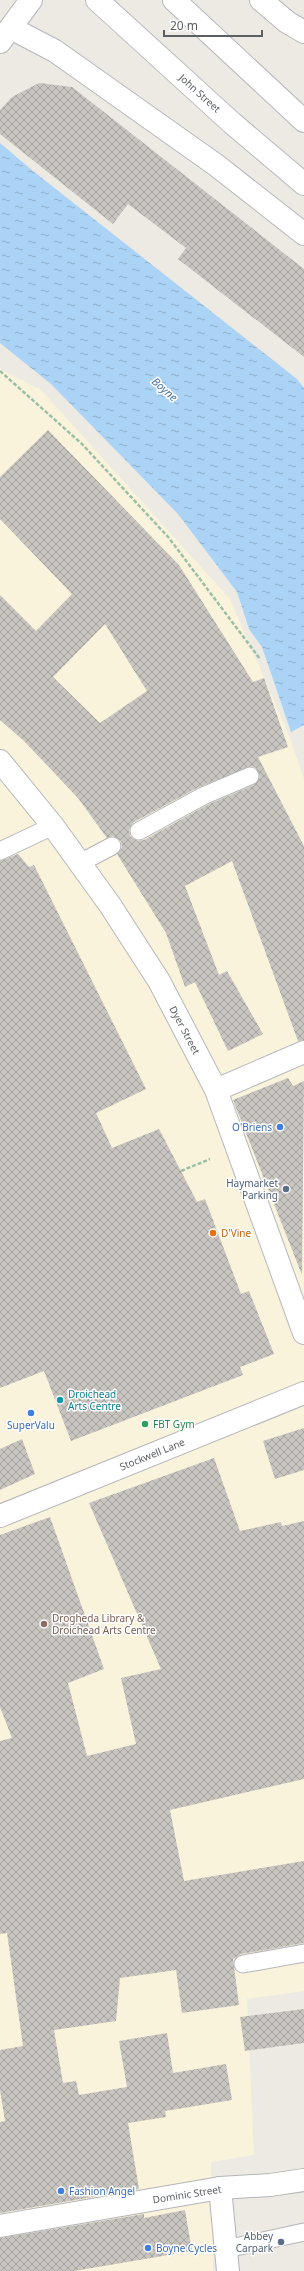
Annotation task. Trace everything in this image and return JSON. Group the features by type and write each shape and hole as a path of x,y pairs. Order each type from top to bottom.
{"street":[{"path":"31,0 5,35 55,51 216,165 304,234"},
{"name":"John Street","path":"98,0 232,123 304,184"},
{"path":"174,0 304,121"},
{"path":"261,0 287,22 304,32"},
{"name":"Dyer Street","path":"0,761 53,826 80,863 159,981 216,1090 304,1333"},
{"path":"216,1090 304,1052"},
{"name":"Stockwell Lane","path":"0,1516 304,1393"},
{"name":"Dominic Street","path":"0,2226 220,2188 270,2185 304,2180"},
{"path":"220,2188 228,2271"}],"lane":[{"path":"139,831 203,796 250,776"},
{"path":"0,851 53,826"},
{"path":"80,863 112,846"},
{"path":"243,1964 304,1953"},
{"path":"226,2249 304,2232"}],"path":[{"path":"0,371 82,444 169,538 260,660"}],"shaded area":[{"path":"0,369 41,390 230,599 290,738 304,779 304,1991 247,1999 254,2155 211,2162 213,2271 0,2271"}],"water":[{"name":"Boyne","path":"0,143 33,171 297,379 304,388 304,725 291,732 262,647 249,629 237,592 178,514 51,384 0,343"}],"building":[{"path":"39,83 72,87 304,269 304,357 178,259 186,248 128,204 113,224 0,134 0,110 12,97"},
{"path":"48,430 179,565 253,682 264,678 288,747 258,757 304,846 304,1040 298,1041 232,861 185,886 219,975 227,971 263,1034 228,1051 195,982 185,987 166,933 117,854 122,847 121,841 113,836 107,838 78,798 24,741 0,720 0,595 36,631 72,594 0,519 0,477","holes":["105,624 147,691 100,723 53,677","252,766 256,768 260,777 254,785 207,805 144,840 138,841 130,836 129,830 134,822 199,787"]},
{"path":"18,854 29,867 34,865 146,1089 96,1113 112,1148 159,1129 197,1202 205,1199 241,1294 249,1291 274,1354 240,1367 243,1375 71,1441 44,1371 0,1388 0,861"},
{"name":"Haymarket Parking","path":"288,1078 293,1086 304,1081 302,1275 233,1100"},
{"path":"304,1428 304,1470 275,1479 263,1441"},
{"path":"22,1439 35,1474 0,1490 0,1449"},
{"path":"214,1458 240,1531 281,1522 282,1526 304,1521 304,1779 170,1810 184,1881 304,1861 304,1943 241,1954 233,1959 239,2005 182,2013 176,1970 120,1978 116,2021 54,2030 63,2083 76,2081 79,2095 127,2087 119,2041 167,2033 173,2073 226,2064 232,2100 165,2111 166,2117 128,2123 139,2189 0,2213 0,2122 5,2121 0,2090 0,2050 23,2046 7,1933 0,1934 0,1741 12,1738 0,1707 0,1535 50,1517 104,1669 68,1683 87,1756 136,1744 121,1678 161,1669 89,1503"},
{"path":"304,2009 304,2043 245,2051 240,2017"},
{"path":"185,2210 192,2251 74,2271 0,2271 0,2238 144,2214 144,2218"}],"place":[{"name":"O'Briens","path":"280,1127"},
{"name":"Haymarket Parking","path":"286,1189"},
{"name":"D'Vine","path":"213,1233"},
{"name":"Droichead Arts Centre","path":"60,1400"},
{"name":"SuperValu","path":"31,1413"},
{"name":"FBT Gym","path":"145,1424"},
{"name":"Drogheda Library & Droichead Arts Centre","path":"44,1624"},
{"name":"Fashion Angel","path":"61,2191"},
{"name":"Abbey Carpark","path":"281,2242"},
{"name":"Boyne Cycles","path":"148,2248"}]}
